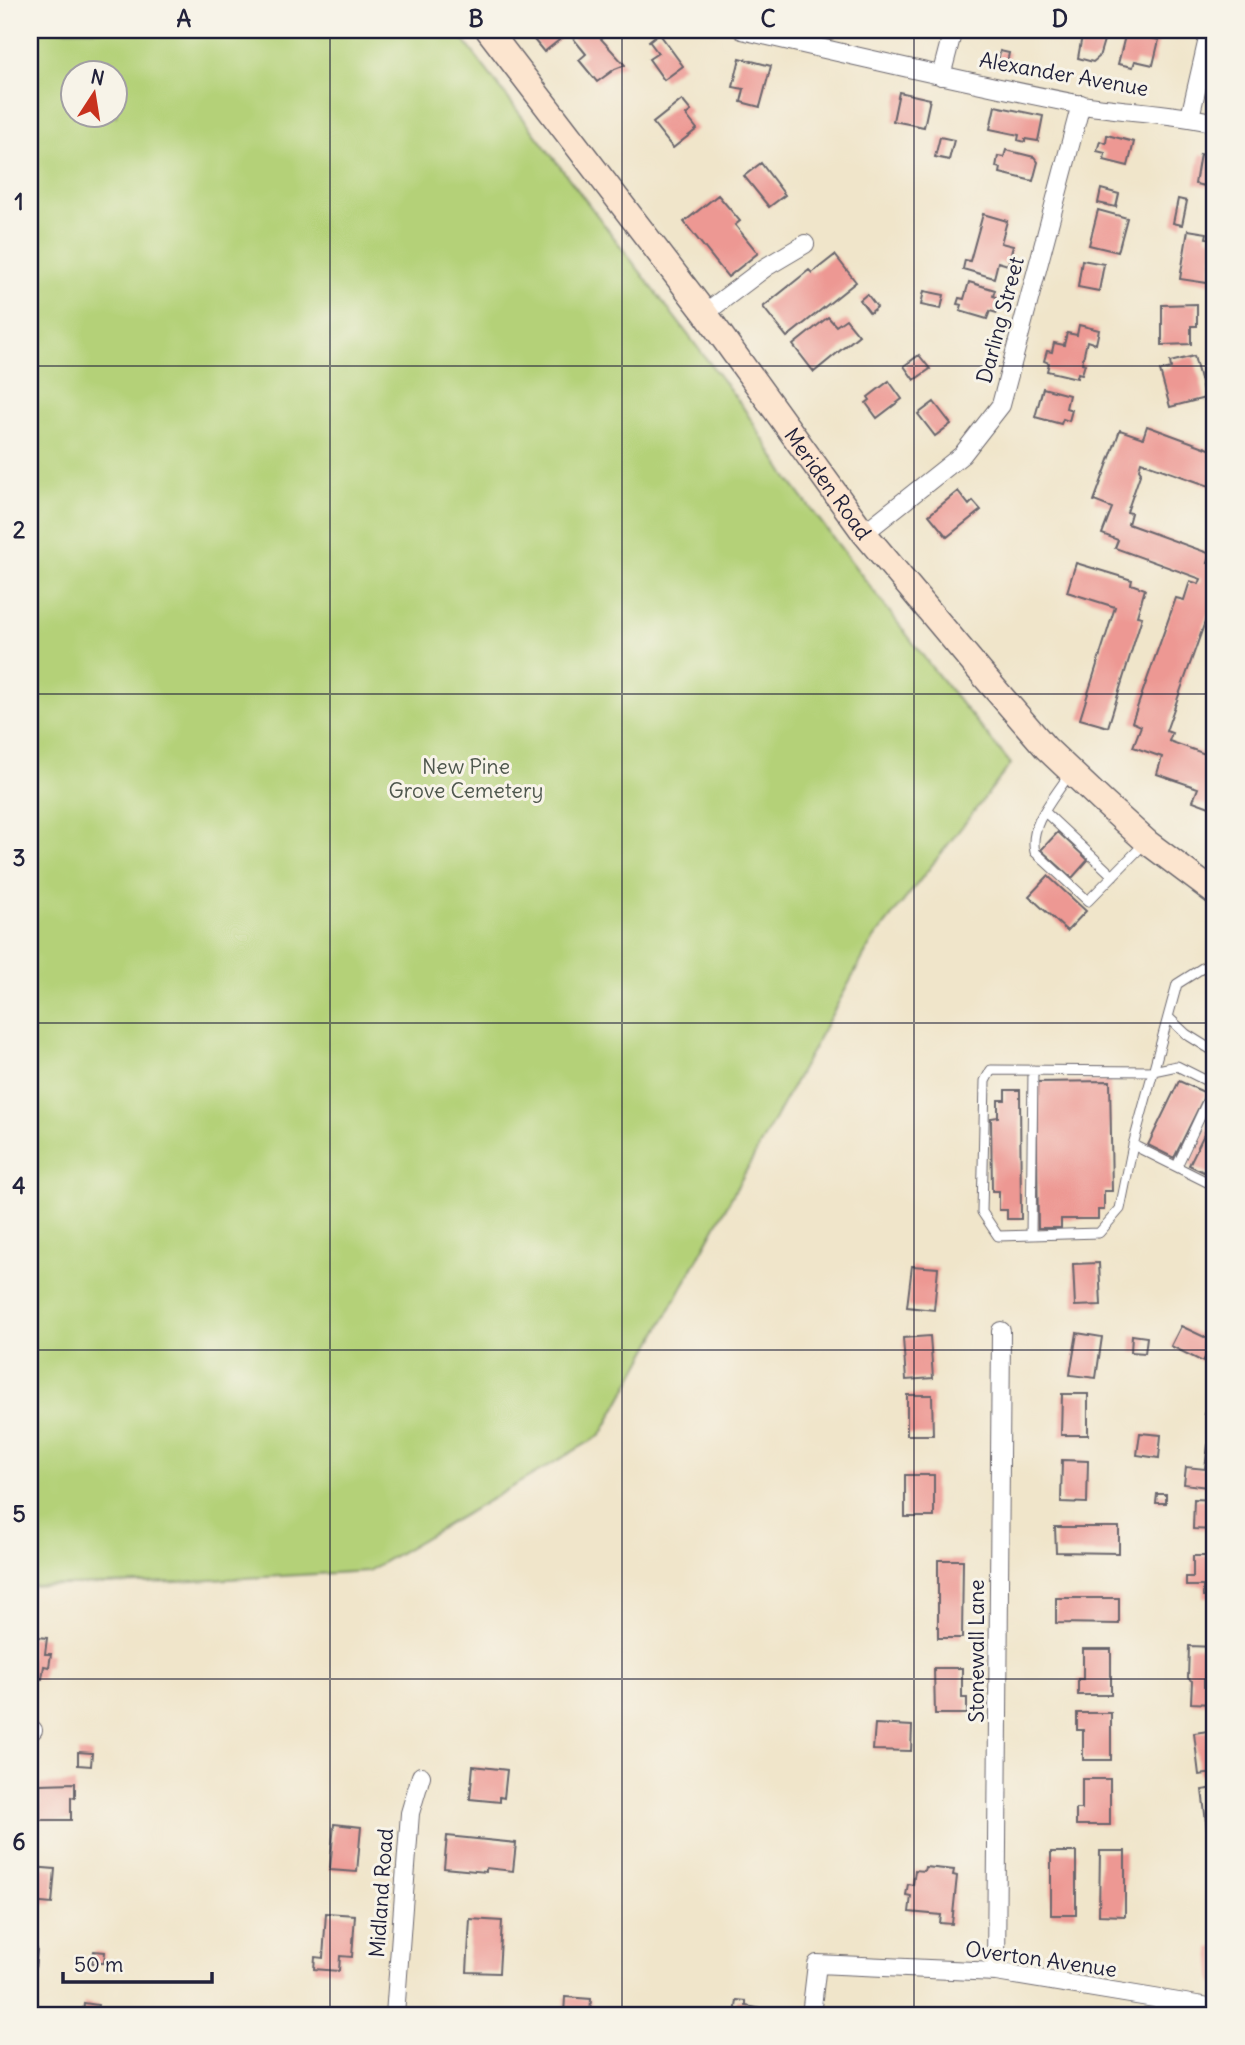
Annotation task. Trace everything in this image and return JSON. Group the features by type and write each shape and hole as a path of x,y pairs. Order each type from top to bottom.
{"main road":[{"name":"Meriden Road","path":"488,30 705,313 864,533 983,675 1046,748 1071,772 1147,842 1215,893"}],"street":[{"name":"Alexander Avenue","path":"742,30 941,76 1081,104 1190,117 1215,123"},
{"path":"941,76 953,30"},
{"path":"1190,117 1209,30"},
{"name":"Darling Street","path":"864,533 962,455 1001,405 1081,104"},
{"path":"705,313 766,267 805,244"},
{"name":"Stonewall Lane","path":"996,1972 1001,1331"},
{"name":"Midland Road","path":"395,2015 410,1813 421,1776"},
{"name":"Overton Avenue","path":"811,2015 817,1964 996,1972 1215,2008"}],"lane":[{"path":"1071,772 1045,812 1033,842 1035,852 1088,901 1147,842"},
{"path":"1045,812 1113,876"},
{"path":"1177,1167 1215,1085 1177,1066 1153,1071 992,1070 985,1081 982,1212 998,1236 1099,1233 1120,1209 1133,1145 1153,1071 1177,984 1215,960"},
{"path":"1168,1017 1186,1034 1215,1052"},
{"path":"1031,1235 1033,1070"},
{"path":"1133,1145 1215,1186"}],"green space":[{"name":"New Pine Grove Cemetery","path":"30,30 456,30 743,407 786,476 933,669 1011,764 871,943 601,1435 368,1571 177,1582 30,1586"}],"building":[{"path":"526,30 572,30 544,52"},
{"path":"576,30 593,30 625,65 597,82 579,60 586,54 572,37"},
{"path":"1083,30 1107,30 1099,57 1093,62 1078,58"},
{"path":"1126,32 1159,40 1153,65 1135,61 1133,67 1118,64"},
{"path":"659,33 683,66 664,80 649,59 658,53 649,41"},
{"path":"1000,51 1009,53 1007,63 998,62"},
{"path":"740,58 771,66 760,107 741,102 744,89 733,87"},
{"path":"899,92 930,99 924,127 893,121"},
{"path":"682,100 691,111 686,115 697,129 673,148 653,123"},
{"path":"995,106 1043,116 1038,141 1025,139 1025,142 1018,140 1019,135 990,129"},
{"path":"1107,135 1134,142 1128,166 1104,160 1105,153 1097,151 1100,141 1106,143"},
{"path":"940,137 954,140 949,160 935,157"},
{"path":"1006,150 1034,157 1038,162 1033,181 1000,173 1001,168 996,167 998,156 1004,157"},
{"path":"1200,154 1215,157 1215,188 1195,184"},
{"path":"761,163 785,195 769,207 744,176"},
{"path":"1101,189 1119,194 1116,207 1098,203"},
{"path":"718,195 740,221 735,225 758,253 728,277 684,222"},
{"path":"1178,199 1187,201 1182,225 1173,223"},
{"path":"1098,210 1127,218 1118,252 1089,245"},
{"path":"983,214 1007,221 1001,243 1013,246 1008,265 998,262 994,278 963,269 965,260 970,261"},
{"path":"1188,230 1207,233 1206,238 1215,239 1210,274 1215,274 1214,284 1180,279"},
{"path":"835,255 856,282 787,337 763,307 809,270 812,273"},
{"path":"1082,260 1104,264 1099,291 1078,287"},
{"path":"969,282 995,290 993,296 1001,299 997,313 990,311 987,319 960,311 962,305 957,304 959,298 964,299"},
{"path":"924,291 944,295 941,309 921,305"},
{"path":"867,294 877,307 870,313 860,300"},
{"path":"1197,304 1197,326 1191,326 1191,344 1162,345 1162,305"},
{"path":"828,317 836,326 846,319 859,335 814,372 793,345"},
{"path":"1079,325 1099,330 1096,344 1087,341 1082,374 1078,373 1077,378 1047,371 1049,363 1044,361 1047,351 1052,352 1054,343 1064,345 1067,333 1077,335"},
{"path":"919,355 930,369 914,380 904,366"},
{"path":"1194,356 1205,398 1170,407 1160,371 1171,368 1170,362"},
{"path":"889,381 902,399 877,418 866,403 870,400 868,397"},
{"path":"1043,388 1069,395 1066,408 1072,410 1069,421 1063,419 1061,424 1035,417"},
{"path":"934,402 951,424 935,436 918,414"},
{"path":"1147,426 1215,451 1215,488 1141,462 1141,472 1127,512 1131,513 1128,524 1211,554 1208,563 1215,565 1215,594 1166,731 1172,733 1169,741 1211,756 1206,769 1215,772 1215,809 1193,801 1198,788 1157,774 1162,757 1133,747 1141,726 1132,722 1176,598 1184,600 1190,581 1199,584 1201,579 1115,548 1118,540 1102,534 1112,508 1094,501 1120,430 1143,438"},
{"path":"958,491 969,505 973,501 981,510 947,537 929,515"},
{"path":"1076,563 1132,580 1131,584 1145,589 1137,616 1142,617 1108,727 1080,719 1115,607 1067,592"},
{"path":"1058,832 1088,860 1072,878 1041,850"},
{"path":"1048,876 1086,911 1067,931 1029,896"},
{"path":"1110,1081 1112,1191 1104,1191 1104,1210 1098,1210 1098,1219 1061,1219 1061,1228 1038,1228 1036,1082"},
{"path":"1179,1081 1206,1093 1174,1158 1148,1145"},
{"path":"1005,1090 1020,1090 1021,1219 1007,1219 1007,1210 999,1210 999,1191 992,1191 991,1118 998,1117 998,1100 1005,1100"},
{"path":"1215,1112 1215,1175 1214,1177 1189,1165"},
{"path":"1099,1263 1101,1305 1075,1306 1073,1264"},
{"path":"912,1266 938,1268 934,1310 907,1307"},
{"path":"1181,1326 1213,1341 1203,1362 1171,1346"},
{"path":"1077,1333 1102,1337 1096,1378 1070,1375"},
{"path":"1132,1335 1147,1337 1145,1353 1131,1352"},
{"path":"930,1336 933,1378 906,1380 903,1338"},
{"path":"1062,1394 1088,1394 1088,1435 1061,1435"},
{"path":"907,1395 932,1395 933,1435 907,1435"},
{"path":"1211,1401 1215,1403 1215,1418 1205,1414"},
{"path":"1140,1433 1161,1435 1159,1458 1137,1455"},
{"path":"1208,1445 1215,1446 1215,1488 1184,1484 1186,1467 1205,1469"},
{"path":"1062,1460 1088,1461 1087,1503 1061,1502"},
{"path":"905,1475 934,1475 934,1517 905,1517"},
{"path":"1157,1494 1166,1494 1166,1503 1156,1503"},
{"path":"1194,1499 1215,1500 1215,1530 1193,1529"},
{"path":"1055,1527 1119,1527 1119,1553 1056,1552"},
{"path":"1193,1556 1215,1556 1215,1597 1203,1597 1203,1586 1186,1586 1186,1577 1193,1577"},
{"path":"938,1560 963,1560 962,1638 938,1638"},
{"path":"1056,1598 1119,1598 1119,1624 1056,1623"},
{"path":"30,1636 47,1638 45,1654 51,1654 49,1667 44,1666 42,1679 30,1678"},
{"path":"1189,1646 1215,1647 1215,1680 1204,1680 1204,1687 1214,1687 1213,1704 1191,1703 1192,1681 1188,1678"},
{"path":"1083,1649 1111,1649 1111,1695 1078,1695 1078,1679 1083,1679"},
{"path":"934,1668 962,1668 962,1698 967,1698 967,1714 935,1714"},
{"path":"1077,1713 1111,1713 1111,1760 1083,1760 1083,1730 1077,1730"},
{"path":"875,1724 912,1726 911,1751 873,1750"},
{"path":"1215,1730 1215,1773 1199,1775 1194,1733"},
{"path":"78,1752 92,1753 91,1766 78,1765"},
{"path":"473,1766 507,1770 504,1798 500,1797 500,1802 470,1799"},
{"path":"1082,1779 1110,1779 1110,1825 1076,1825 1076,1809 1082,1809"},
{"path":"75,1783 75,1798 71,1797 71,1820 40,1820 40,1784"},
{"path":"1215,1788 1215,1829 1207,1830 1202,1790"},
{"path":"334,1824 361,1827 357,1872 330,1870"},
{"path":"447,1836 516,1843 513,1871 486,1868 486,1872 444,1868"},
{"path":"1100,1851 1125,1851 1125,1916 1099,1915"},
{"path":"1051,1852 1076,1852 1076,1915 1051,1915"},
{"path":"31,1867 55,1869 52,1904 30,1902"},
{"path":"925,1867 954,1870 953,1875 957,1876 952,1924 940,1923 941,1915 909,1912 911,1896 906,1895 908,1884 913,1885 915,1870 924,1871"},
{"path":"326,1913 355,1915 352,1957 340,1956 339,1971 314,1969 315,1957 323,1958"},
{"path":"470,1919 502,1921 499,1973 467,1972"},
{"path":"1215,1947 1215,1983 1213,1983 1210,1948"},
{"path":"30,1948 37,1949 34,1980 30,1980"},
{"path":"94,1951 105,1952 104,1963 92,1963"},
{"path":"565,1997 591,1999 590,2015 564,2015"},
{"path":"737,2000 746,2001 746,2006 763,2009 762,2015 735,2015"},
{"path":"84,2003 98,2005 96,2015 83,2015"}]}
